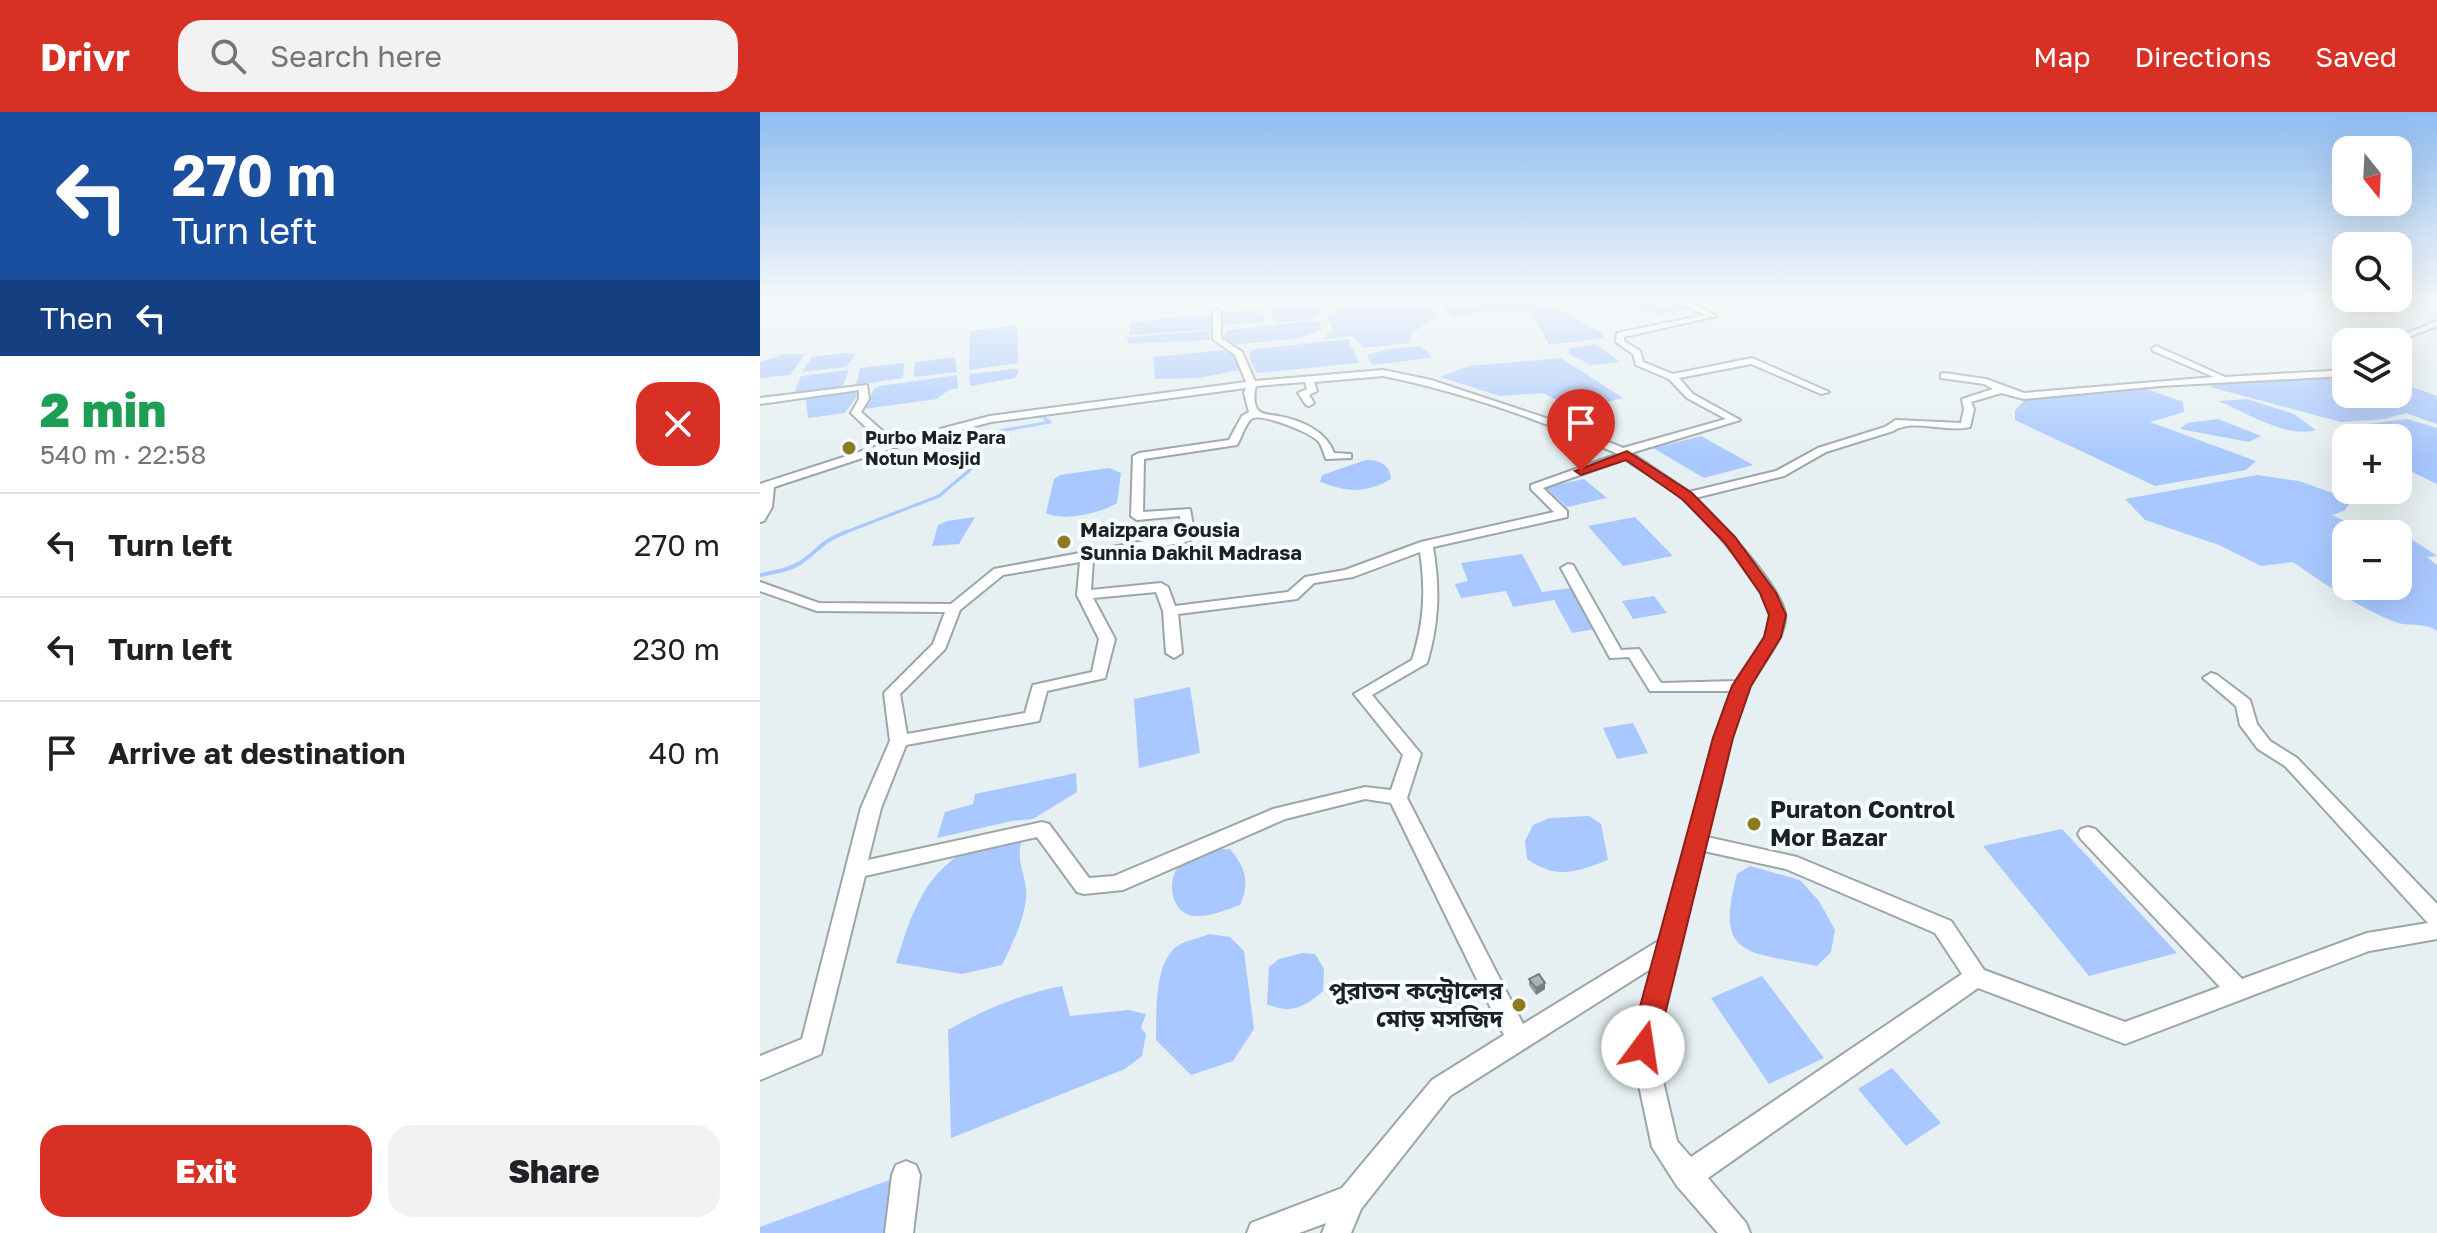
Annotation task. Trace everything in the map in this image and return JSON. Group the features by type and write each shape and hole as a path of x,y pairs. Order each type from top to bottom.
{"street":[{"path":"1235,351 1252,384 1249,393 1255,413"},
{"path":"1170,611 1292,596 1310,580 1348,574 1426,545 1563,514 1535,487 1625,454 1735,420 1690,396 1672,377 1639,363 1634,351"},
{"path":"2161,351 2226,379"},
{"path":"1672,377 1752,361 1824,392"},
{"path":"760,518 766,507 764,487 892,445 990,419 1252,384 1371,373 1406,376 1519,411 1625,454 1687,496 1730,540 1768,593 1778,615 1772,637 1741,686 1723,738 1643,1047 1665,1147 1736,1233"},
{"path":"1944,376 1986,382 2024,396 2332,374"},
{"path":"1308,378 1312,391 1303,393 1309,403"},
{"path":"760,401 864,387 864,399 856,413 892,445"},
{"path":"1687,496 1780,474 1822,450 1889,429 1900,422 1955,427 1966,425 1969,409 1965,401 2001,390"},
{"path":"760,1068 812,1046 871,808 899,741 892,693 940,646 953,609 999,572 1189,537 1186,512 1137,516 1139,456 1233,443 1246,418 1255,413 1280,419 1316,434 1325,442 1330,457 1347,456"},
{"path":"1426,545 1434,593 1431,627 1419,663 1362,694 1412,754 1398,798 1518,1039"},
{"path":"899,741 1033,717 1039,688 1099,675 1107,639 1084,595 1087,557"},
{"path":"1568,568 1616,655 1634,652 1656,688 1741,686"},
{"path":"760,586 817,607 953,609"},
{"path":"1084,595 1161,587 1170,611 1174,653"},
{"path":"2211,678 2244,704 2249,725 2264,745 2291,762 2437,918"},
{"path":"856,870 1042,829 1084,886 1116,884 1280,814 1365,793 1398,798"},
{"path":"2088,834 2236,988"},
{"path":"1697,842 1790,862 1943,927 1976,977 2125,1033 2236,988 2367,942 2437,930"},
{"path":"1336,1233 1351,1199 1441,1088 1668,946"},
{"path":"1687,1176 1976,977"},
{"path":"899,1233 906,1175"},
{"path":"1261,1233 1351,1199"}],"water":[{"path":"969,351 1018,351 1018,363 969,370"},
{"path":"1227,351 1236,358 1239,370 1199,378 1155,379 1153,357"},
{"path":"1250,351 1354,351 1359,363 1257,373 1250,360"},
{"path":"1380,351 1427,351 1431,358 1372,365 1367,355"},
{"path":"1569,351 1606,351 1620,362 1591,365"},
{"path":"784,354 805,354 790,375 760,378 760,362"},
{"path":"856,354 846,367 802,372 812,357"},
{"path":"955,357 957,372 914,377 915,362"},
{"path":"1561,358 1623,398 1576,410 1543,393 1500,396 1440,377 1469,366"},
{"path":"904,363 903,378 856,385 860,368"},
{"path":"1019,369 1016,378 970,386 969,374"},
{"path":"849,370 842,387 794,393 801,376"},
{"path":"957,375 958,388 947,391 937,399 864,409 874,389 880,386"},
{"path":"2332,376 2332,408 2412,408 2412,387 2437,396 2437,424 2406,413 2384,419 2341,422 2210,387 2214,384"},
{"path":"2136,385 2183,402 2184,412 2150,422 2256,461 2246,470 2155,486 2015,420 2015,410 2025,400"},
{"path":"857,390 859,393 845,413 808,418 806,399"},
{"path":"2247,399 2294,414 2316,430 2304,432 2279,428 2219,401"},
{"path":"2218,419 2261,436 2249,442 2180,429 2187,423"},
{"path":"2407,419 2437,428 2437,484 2412,472 2412,424 2368,424"},
{"path":"1701,436 1753,465 1704,478 1653,448"},
{"path":"1366,460 1383,464 1391,479 1356,490 1320,482 1322,475"},
{"path":"1109,468 1121,473 1117,503 1082,515 1062,517 1046,513 1054,479 1060,475"},
{"path":"2257,475 2299,481 2332,493 2332,504 2349,504 2344,511 2332,515 2343,520 2332,520 2332,588 2293,562 2261,566 2219,545 2145,520 2125,499"},
{"path":"1584,479 1607,498 1567,507 1545,487"},
{"path":"975,517 959,544 932,546 938,525"},
{"path":"1635,517 1673,556 1623,566 1588,526"},
{"path":"2412,540 2437,556 2427,557 2437,565 2437,631 2381,616 2351,600 2412,600"},
{"path":"1522,554 1542,592 1571,588 1595,629 1572,633 1554,600 1513,607 1506,591 1461,598 1455,584 1468,581 1461,563"},
{"path":"1654,596 1667,613 1633,619 1622,601"},
{"path":"1190,687 1200,753 1139,768 1134,699"},
{"path":"1633,723 1648,753 1617,759 1603,728"},
{"path":"1076,773 1077,792 1033,819 937,838 945,812 973,804 975,794"},
{"path":"1589,816 1601,824 1608,860 1586,868 1557,872 1527,859 1525,841 1533,825 1549,818"},
{"path":"2062,829 2177,953 2089,976 1983,846"},
{"path":"1023,838 1020,861 1026,900 1020,925 1002,965 962,974 896,963 914,911 943,868 974,847"},
{"path":"1207,849 1230,849 1243,869 1245,890 1240,905 1195,916 1181,910 1176,903 1173,880 1182,862"},
{"path":"1750,866 1800,880 1819,901 1835,930 1831,952 1817,966 1755,953 1734,937 1730,922 1737,874"},
{"path":"1209,934 1230,937 1244,951 1254,1029 1233,1061 1191,1075 1156,1040 1158,988 1171,953 1182,943"},
{"path":"1302,953 1315,954 1324,969 1323,991 1297,1008 1283,1009 1267,1004 1269,967 1279,959"},
{"path":"1762,976 1824,1058 1769,1084 1711,998"},
{"path":"1062,986 1070,1016 1129,1010 1146,1014 1141,1028 1146,1034 1142,1056 1125,1069 951,1138 948,1030 1004,1003"},
{"path":"1892,1068 1941,1123 1906,1146 1858,1089"},
{"path":"895,1178 887,1233 760,1233 760,1227"}],"building":[{"path":"1539,974 1545,983 1536,988 1529,979"}],"waterway":[{"path":"846,532 939,496 971,469 967,449 977,435 1050,422 1044,418"},
{"path":"760,575 798,564 846,532"},
{"path":"841,534 846,532"}],"place":[{"name":"Purbo Maiz Para Notun Mosjid","path":"849,448"},
{"name":"Maizpara Gousia Sunnia Dakhil Madrasa","path":"1064,542"},
{"name":"Puraton Control Mor Bazar","path":"1754,824"},
{"name":"পুরাতন কন্ট্রোলের মোড় মসজিদ","path":"1519,1005"}],"route":[{"path":"1581,471 1627,455 1687,496 1730,540 1768,593 1778,615 1772,637 1741,686 1723,738 1643,1047"}]}
